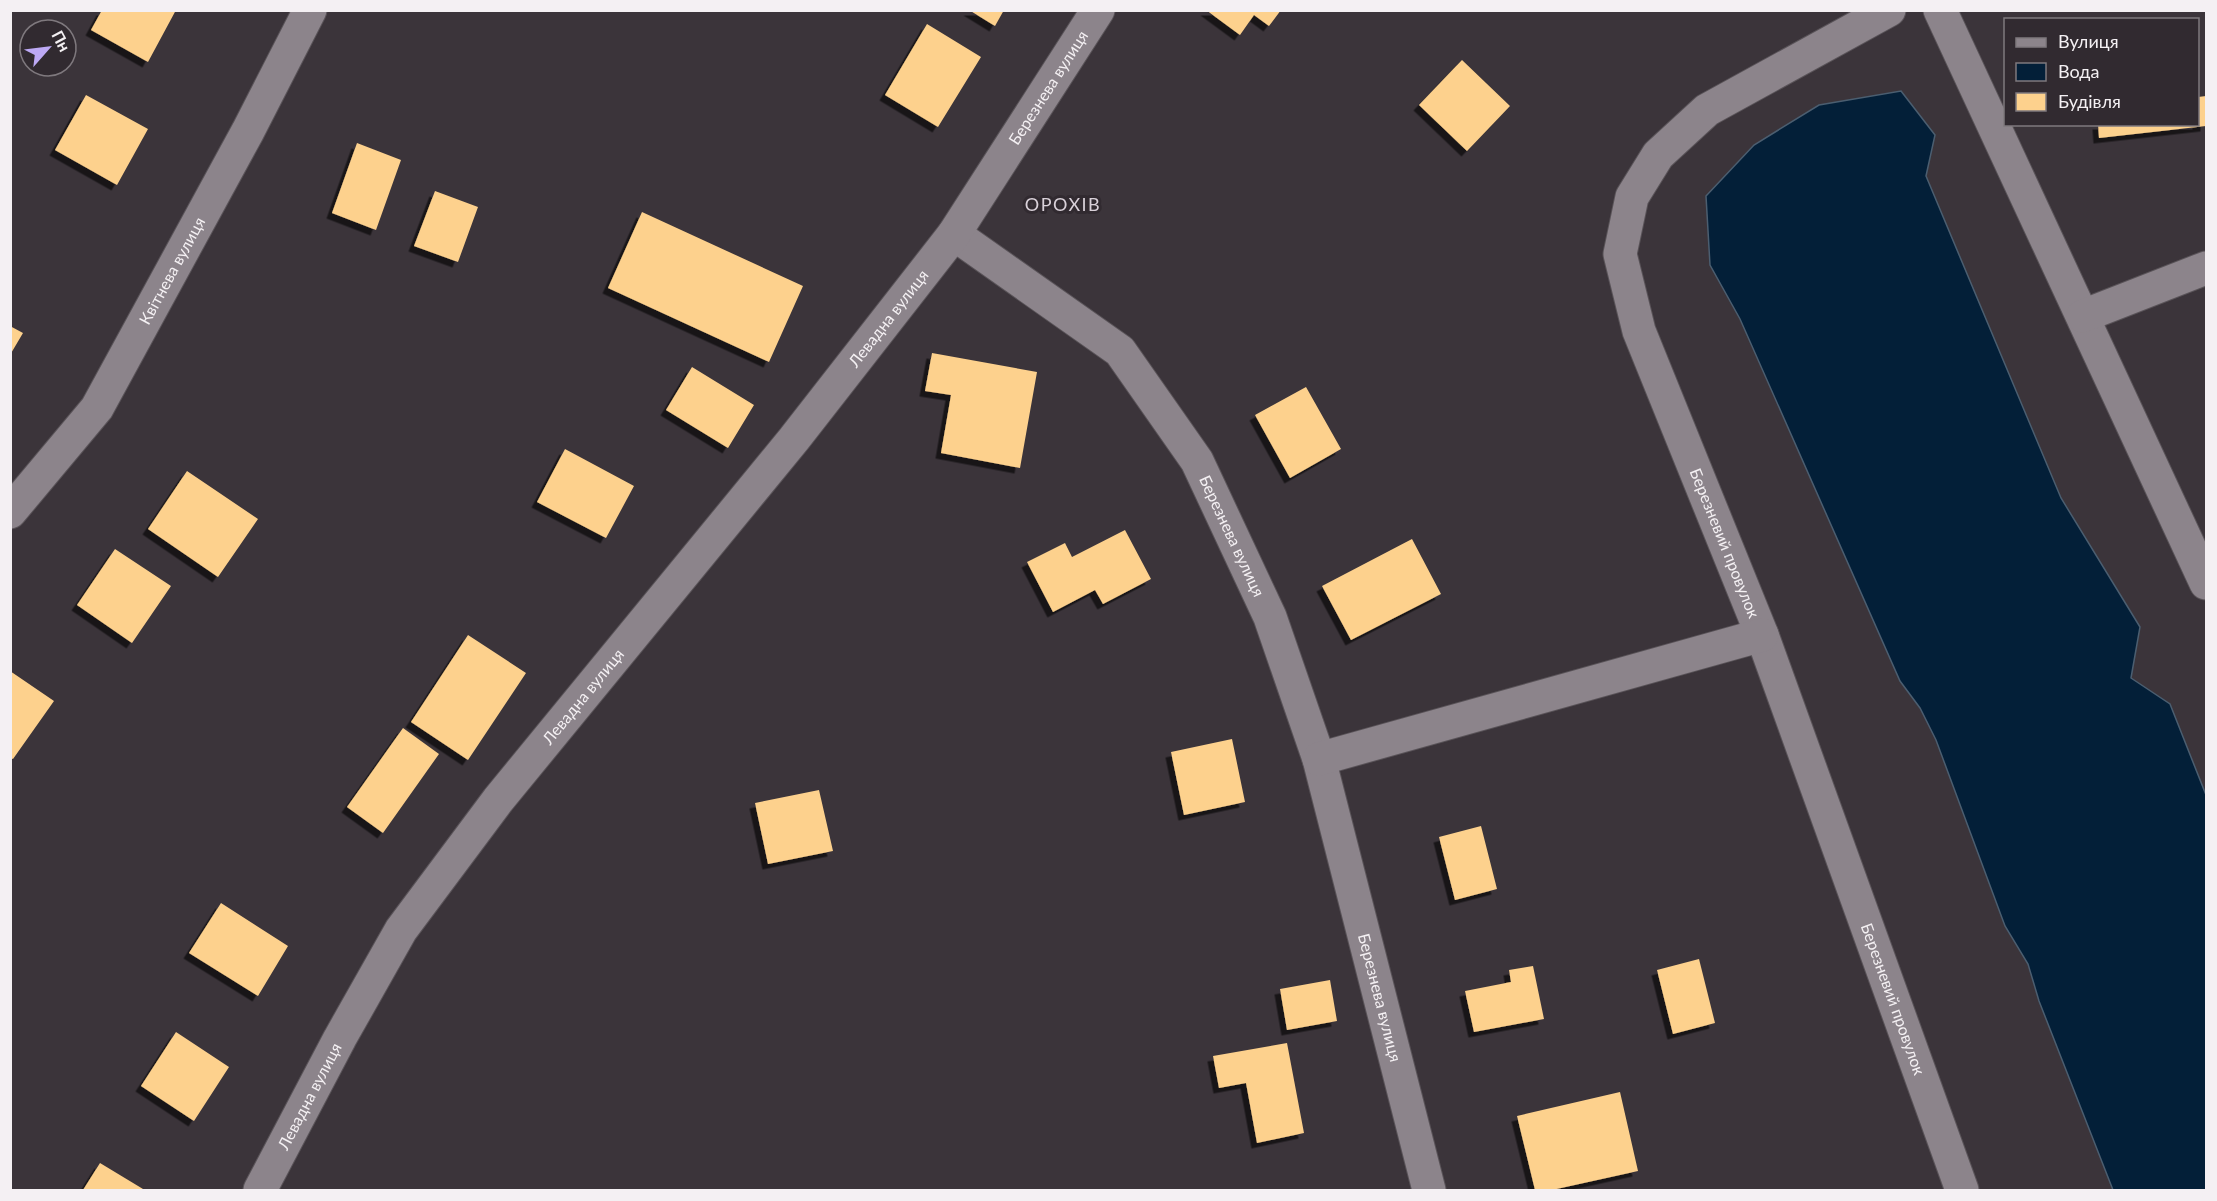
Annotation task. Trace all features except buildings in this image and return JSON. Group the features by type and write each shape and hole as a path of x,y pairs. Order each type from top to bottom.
{"street":[{"name":"Квітнева вулиця","path":"10,512 97,408 248,131 310,10"},
{"name":"Березнева вулиця","path":"1098,10 954,234 1120,351 1197,461 1269,617 1319,759 1429,1191"},
{"name":"Березневий провулок","path":"1888,10 1707,110 1698,118 1658,155 1632,197 1620,254 1639,331 1762,635 1962,1191"},
{"path":"1940,10 2206,579"},
{"name":"Левадна вулиця","path":"260,1191 340,1038 401,930 498,800 794,439 954,234"},
{"path":"2083,316 2206,268"},
{"path":"1319,759 1762,635"}],"water":[{"path":"1901,91 1935,135 1926,176 2061,498 2140,627 2131,678 2170,704 2206,795 2206,1190 2113,1190 2039,1001 2028,964 2005,926 1936,740 1920,708 1900,681 1740,319 1710,265 1706,196 1754,145 1819,105"}],"district":[{"name":"ОРОХІВ","path":"1063,205"}]}
